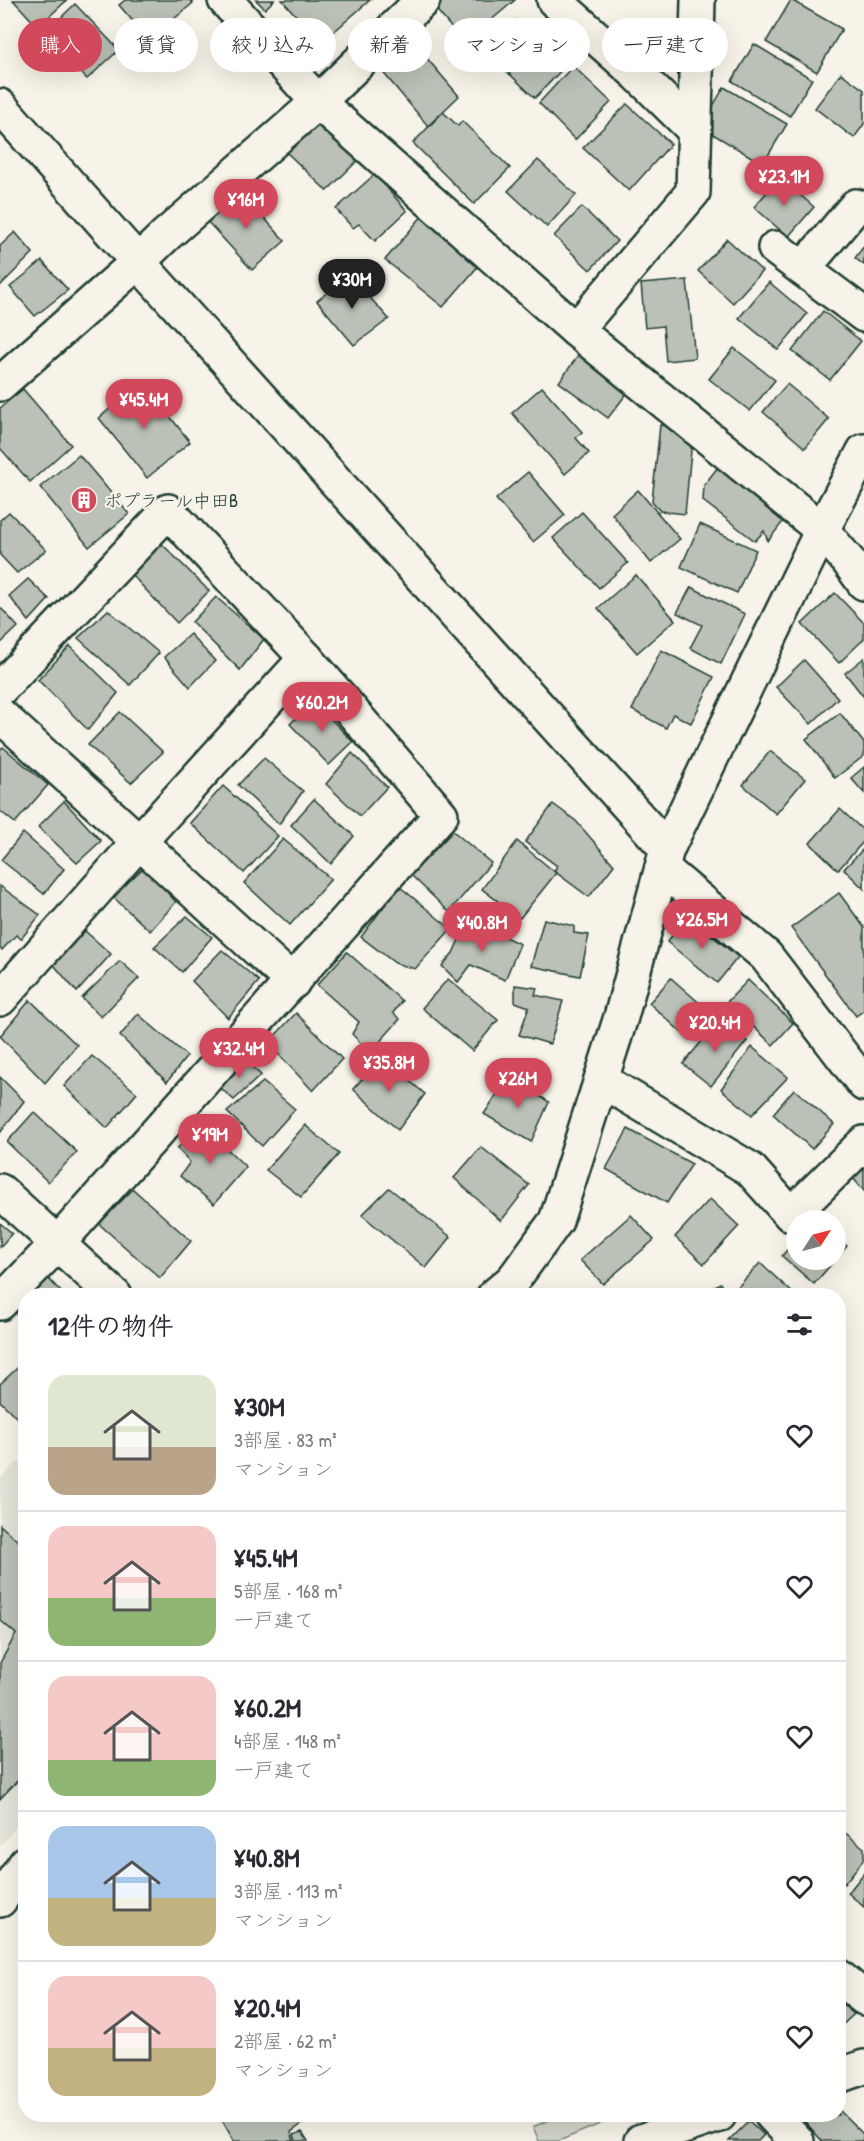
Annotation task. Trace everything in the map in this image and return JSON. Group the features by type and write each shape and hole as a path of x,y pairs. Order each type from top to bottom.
{"street":[{"path":"225,0 318,102 576,330 822,530 864,583"},
{"path":"0,384 318,102 423,0"},
{"path":"554,0 637,74 694,130"},
{"path":"576,330 693,192 698,0"},
{"path":"0,106 665,859 766,956 864,1084"},
{"path":"803,269 856,206"},
{"path":"775,248 864,315"},
{"path":"504,1288 513,1280 556,1221 621,1017 665,859 822,530 864,451"},
{"path":"0,689 168,512 306,658 441,815 58,1243 0,1303"},
{"path":"0,999 138,842 306,658"},
{"path":"0,715 293,982"},
{"path":"601,1080 750,1169 791,1215 864,1143"},
{"path":"0,1191 106,1288"},
{"path":"0,1900 16,1870"},
{"path":"846,1983 864,1998"},
{"path":"846,2073 864,2067"},
{"path":"641,2132 687,2122"},
{"path":"779,2122 797,2141"}],"shaded area":[{"path":"18,1462 18,1825 0,1846 0,1479"},
{"path":"544,2122 601,2122 559,2141 539,2141 533,2127"}],"building":[{"path":"13,0 67,0 48,18 30,18"},
{"path":"125,0 190,0 193,3 175,18 130,18 119,5"},
{"path":"256,0 274,0 265,9"},
{"path":"282,0 370,0 336,30 336,18 298,18"},
{"path":"432,0 515,0 494,18 444,19 430,2"},
{"path":"791,0 842,29 817,72 766,42"},
{"path":"75,4 88,18 61,18"},
{"path":"102,32 114,45 114,55 102,65"},
{"path":"754,44 812,79 790,116 732,81"},
{"path":"432,64 459,96 428,126 383,72 432,72"},
{"path":"80,72 95,72 87,79"},
{"path":"507,72 560,72 535,98"},
{"path":"567,72 579,72 611,102 575,140 539,103"},
{"path":"841,73 864,90 864,124 854,138 815,108"},
{"path":"724,87 787,124 763,164 701,127"},
{"path":"627,104 671,144 629,191 583,148"},
{"path":"443,112 458,126 462,121 510,168 474,204 413,143"},
{"path":"324,116 362,156 327,191 282,148"},
{"path":"538,160 576,195 547,227 508,191"},
{"path":"375,174 407,211 375,241 359,224 353,228 336,209"},
{"path":"780,177 814,207 788,237 754,207"},
{"path":"239,190 285,241 252,270 207,221"},
{"path":"582,207 617,241 590,270 554,236"},
{"path":"423,215 480,264 443,307 385,260"},
{"path":"15,232 33,253 0,286 0,246"},
{"path":"727,239 762,271 733,303 698,271"},
{"path":"864,246 864,265 855,258"},
{"path":"42,261 68,290 35,316 10,287"},
{"path":"349,274 389,319 354,345 317,301"},
{"path":"687,280 695,358 666,361 663,326 645,328 641,284"},
{"path":"769,282 807,314 778,350 739,318"},
{"path":"823,311 861,341 830,380 792,351"},
{"path":"585,346 631,388 608,418 559,382"},
{"path":"734,348 775,380 750,411 709,379"},
{"path":"142,381 190,442 147,478 99,418"},
{"path":"787,384 829,419 805,448 763,412"},
{"path":"542,387 582,432 576,438 589,453 565,474 512,413"},
{"path":"23,389 71,445 30,482 0,448 0,408"},
{"path":"660,425 693,429 685,514 660,511 652,501"},
{"name":"ポプラール中田B","path":"79,455 129,514 89,547 40,487"},
{"path":"725,458 792,510 768,541 764,531 755,541 703,501 704,485"},
{"path":"528,472 565,515 533,542 496,499"},
{"path":"638,490 680,539 651,563 612,514"},
{"path":"9,512 46,550 17,573 0,555 0,520"},
{"path":"582,512 628,563 599,588 553,538"},
{"path":"700,524 756,550 737,593 681,567"},
{"path":"162,544 209,591 177,623 131,574"},
{"path":"636,575 675,620 637,653 598,608"},
{"path":"28,579 49,599 29,621 9,596"},
{"path":"691,587 745,614 721,664 690,648 702,625 677,613"},
{"path":"835,593 864,623 864,639 839,663 802,624"},
{"path":"216,597 264,639 240,670 192,622"},
{"path":"0,607 18,627 0,644"},
{"path":"108,610 159,653 130,685 78,638"},
{"path":"190,634 215,661 190,687 164,657"},
{"path":"70,646 118,693 88,730 38,680"},
{"path":"661,650 714,677 691,723 673,714 666,728 632,710"},
{"path":"864,658 864,697 845,673"},
{"path":"804,660 838,698 811,724 776,687"},
{"path":"314,701 353,742 329,765 290,724"},
{"path":"120,712 163,752 131,783 88,745"},
{"path":"840,713 864,743 864,756 835,778 806,739"},
{"path":"3,747 48,785 15,823 0,811 0,750"},
{"path":"770,751 805,779 776,814 743,785"},
{"path":"352,753 387,787 360,816 326,784"},
{"path":"264,758 303,791 279,824 238,785"},
{"path":"864,767 864,793 851,778"},
{"path":"223,786 278,836 244,873 190,823"},
{"path":"314,799 354,836 331,864 291,825"},
{"path":"64,801 101,841 77,863 38,827"},
{"path":"553,804 576,821 614,865 589,897 554,871 557,866 525,842"},
{"path":"840,809 864,831 864,841 838,870 810,843"},
{"path":"453,831 491,863 449,912 411,875"},
{"path":"23,833 64,869 44,894 1,860"},
{"path":"283,839 331,879 290,925 244,883"},
{"path":"517,841 556,873 520,918 482,889"},
{"path":"864,848 864,889 844,869"},
{"path":"144,867 176,902 150,931 113,897"},
{"path":"0,886 40,915 21,939 16,935 2,950 0,948"},
{"path":"399,886 451,929 415,969 395,963 361,937"},
{"path":"839,893 864,927 864,1010 856,1016 791,928"},
{"path":"187,916 212,937 182,972 154,947"},
{"path":"688,916 738,957 717,983 667,942"},
{"path":"544,919 574,926 574,933 589,935 580,976 531,966"},
{"path":"468,920 520,944 505,980 471,965 458,982 442,966 453,953"},
{"path":"85,931 111,954 77,992 54,965"},
{"path":"222,950 259,981 228,1018 192,981"},
{"path":"347,952 402,1001 393,1013 400,1019 370,1053 352,1034 359,1022 317,985"},
{"path":"120,961 139,978 101,1017 82,998"},
{"path":"671,978 712,1014 690,1040 649,1003"},
{"path":"448,979 498,1020 472,1051 422,1008"},
{"path":"748,980 793,1023 773,1045 727,1002"},
{"path":"515,985 537,988 535,995 563,1001 550,1044 519,1035 529,1007 515,1002"},
{"path":"30,1000 77,1045 45,1083 0,1036"},
{"path":"296,1013 342,1059 313,1091 268,1043"},
{"path":"138,1014 187,1056 167,1082 120,1036"},
{"path":"720,1019 747,1041 711,1086 683,1064"},
{"path":"752,1047 788,1077 752,1115 721,1089"},
{"path":"92,1056 137,1093 107,1128 64,1086"},
{"path":"382,1057 425,1094 398,1130 353,1089"},
{"path":"242,1058 261,1075 234,1100 217,1085"},
{"path":"509,1076 549,1102 531,1142 484,1114"},
{"path":"0,1077 24,1101 0,1133"},
{"path":"263,1082 295,1109 262,1146 227,1112"},
{"path":"794,1089 834,1124 812,1149 773,1114"},
{"path":"34,1112 77,1152 48,1182 7,1142"},
{"path":"305,1125 339,1154 301,1197 266,1170"},
{"path":"205,1128 246,1167 214,1204 180,1176 190,1162 177,1148"},
{"path":"628,1129 692,1164 667,1203 606,1169"},
{"path":"481,1147 529,1185 501,1221 454,1178"},
{"path":"864,1158 864,1191 848,1172"},
{"path":"389,1188 451,1237 426,1268 362,1215"},
{"path":"133,1189 191,1241 160,1278 99,1224"},
{"path":"710,1199 739,1226 704,1264 675,1237"},
{"path":"631,1215 654,1240 603,1284 580,1260"},
{"path":"0,1223 12,1233 0,1247"},
{"path":"760,1263 787,1288 737,1288"},
{"path":"798,1270 826,1270 814,1284"},
{"path":"45,1275 57,1288 32,1288"},
{"path":"720,1283 723,1288 712,1288"},
{"path":"18,1302 18,1315 12,1308"},
{"path":"18,1367 18,1419 0,1401 0,1384"},
{"path":"0,1525 18,1541 18,1780 0,1799 0,1663 16,1634 0,1620"},
{"path":"846,1833 864,1848 864,1859 846,1882"},
{"path":"864,1873 864,1907 848,1893"},
{"path":"846,2008 854,2014 846,2022"},
{"path":"846,2117 864,2135 862,2141 822,2141 805,2122 846,2122"},
{"path":"223,2122 301,2122 302,2124 291,2132 294,2141 234,2141"},
{"path":"748,2122 764,2135 758,2141 729,2141"},
{"path":"302,2132 308,2141 296,2141 294,2135"}],"place":[{"name":"ポプラール中田B","path":"84,500"}]}
